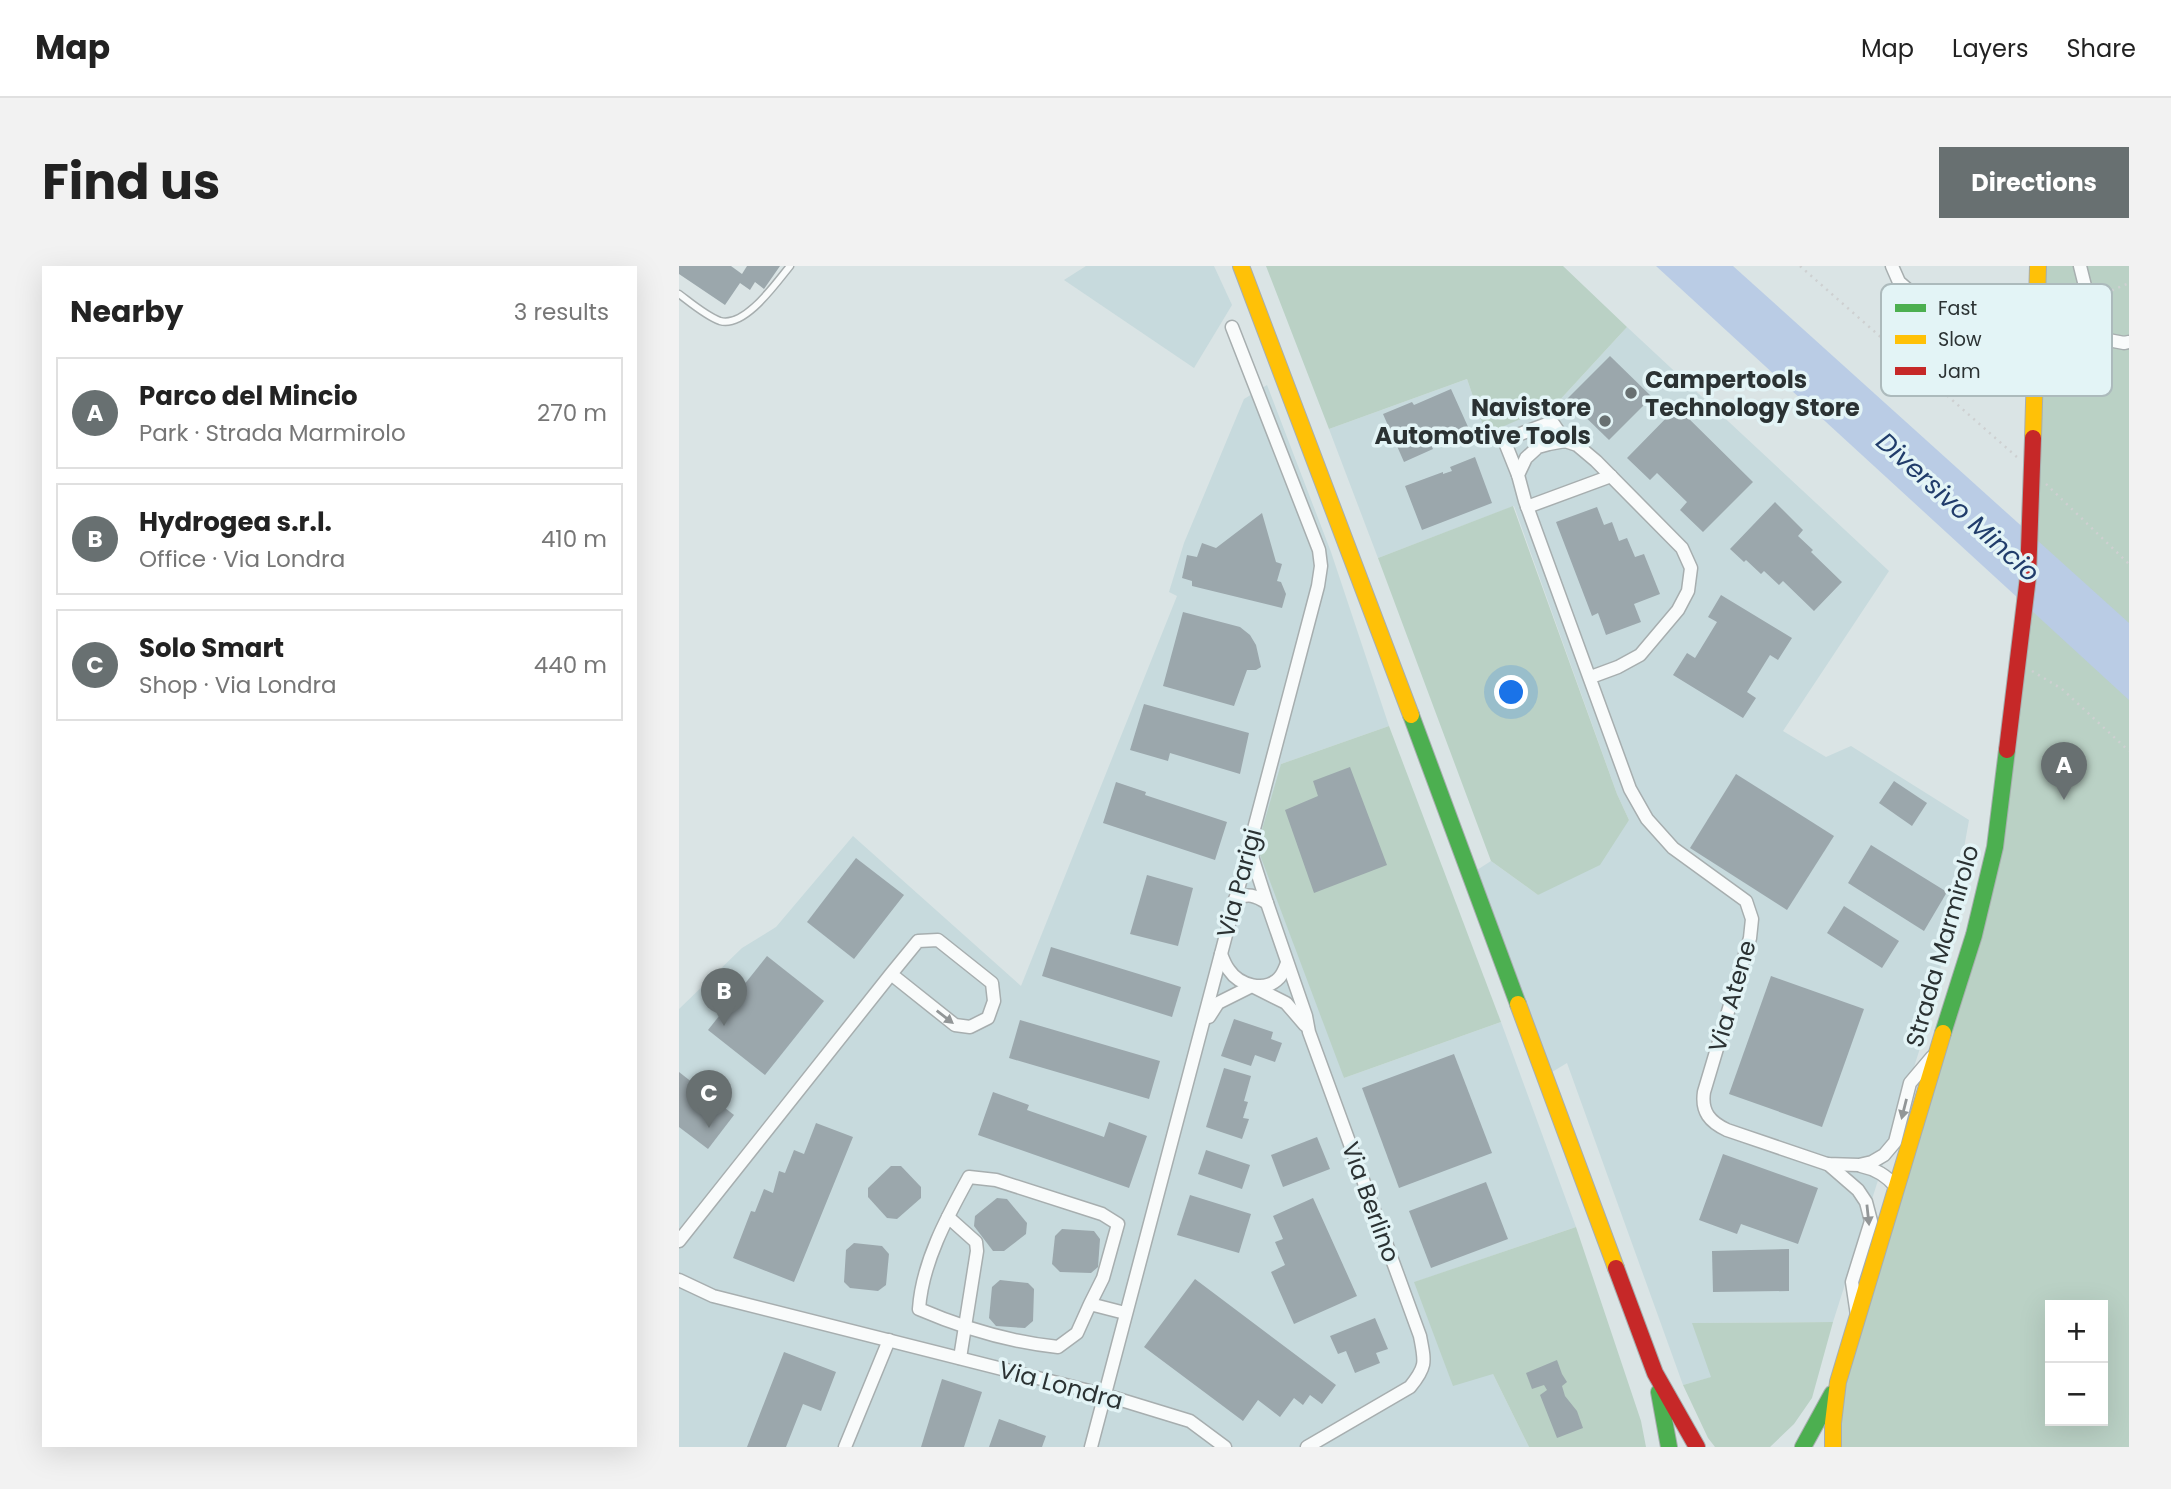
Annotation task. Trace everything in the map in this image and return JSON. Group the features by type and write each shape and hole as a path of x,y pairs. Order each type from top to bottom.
{"main road":[{"path":"1241,266 1345,538 1655,1373 1697,1447"},
{"name":"Strada Marmirolo","path":"2038,266 2038,284"},
{"name":"Strada Marmirolo","path":"1833,1447 1838,1382 1936,1051 1974,935 1994,847 2028,577 2035,396"},
{"path":"1655,1373 1669,1447"},
{"name":"Strada Marmirolo","path":"1803,1447 1838,1382"}],"street":[{"path":"1892,266 1901,284"},
{"path":"2080,266 2085,284"},
{"name":"Via Parigi","path":"1091,1447 1318,586 1321,566 1319,550 1231,327"},
{"name":"Via Atene","path":"1591,677 1640,655 1678,610 1688,591 1691,568 1682,548 1611,476 1577,445 1565,441 1552,422 1504,440 1630,789 1647,819 1673,848 1747,901 1752,919 1750,938 1705,1092 1703,1103 1706,1115 1727,1130 1828,1164 1859,1166"},
{"path":"1518,475 1526,458 1538,447 1565,441"},
{"path":"1527,507 1611,476"},
{"name":"Via Berlino","path":"1249,847 1307,1016 1309,1032 1420,1336 1423,1355 1422,1372 1410,1387 1307,1447"},
{"path":"1235,899 1249,894 1266,903"},
{"path":"679,1241 891,974 918,941 938,940 992,983 994,1001 988,1018 970,1027 955,1025 891,974"},
{"path":"1221,954 1236,978 1286,1003 1299,1016 1309,1032"},
{"path":"1202,1028 1218,1003 1241,990 1276,981 1287,963"},
{"path":"1859,1166 1884,1155 1895,1142 1910,1083 1936,1051"},
{"name":"Via Atene","path":"1828,1164 1859,1190 1866,1202 1871,1221 1852,1282 1857,1315"},
{"path":"1859,1166 1877,1171 1896,1187"},
{"path":"969,1177 996,1180 1102,1214 1118,1224 1103,1278 1077,1333 1059,1347 1028,1344 966,1327 919,1309 920,1289 949,1217 969,1177"},
{"path":"949,1217 976,1242 977,1251 960,1358"},
{"name":"Via Londra","path":"679,1280 713,1296 1105,1395 1190,1421 1225,1447"},
{"path":"1090,1304 1125,1313"},
{"path":"845,1447 889,1340"}],"lane":[{"path":"679,294 722,321 737,320 766,296 790,266"}],"path":[{"path":"1800,266 1881,337"},
{"path":"2112,290 2129,283"},
{"path":"1948,396 2031,469 2129,564"},
{"path":"2017,661 2062,689 2129,751"}],"shaded area":[{"path":"1086,266 1214,266 1232,305 1194,368 1064,280"},
{"path":"1627,327 1889,571 1783,731 1826,757 1851,746 1969,820 1951,921 1928,1023 1833,1322 1693,1323 1712,1377 1683,1385 1567,1063 1552,1072 1477,870 1491,861 1538,895 1629,820 1617,794 1514,506 1378,558 1329,429 1467,379 1486,433 1557,403"},
{"path":"1267,385 1331,552 1389,726 1281,764 1344,1078 1501,1022 1576,1227 1415,1282 1493,1374 1529,1447 679,1447 679,1009 742,948 776,927 853,836 1021,986 1177,596 1169,592 1184,543 1244,399"}],"green space":[{"path":"1266,266 1563,266 1627,327 1557,403 1486,434 1467,379 1329,429"},
{"path":"2036,266 2129,266 2129,1447 1833,1447 1833,1423 1992,859 2008,742 2028,396 2112,396 2112,284 2035,284"},
{"path":"1513,506 1617,794 1629,820 1600,865 1538,895 1491,861 1378,558"},
{"path":"1389,726 1501,1022 1344,1078 1257,847 1281,764"},
{"path":"1576,1227 1641,1421 1646,1447 1529,1447 1493,1374 1453,1386 1414,1282"},
{"path":"1833,1322 1812,1398 1794,1424 1770,1447 1715,1447 1683,1385 1711,1377 1692,1323"}],"water":[{"name":"Diversivo Mincio","path":"1656,266 1733,266 2129,623 2129,700"}],"building":[{"path":"679,266 731,266 742,274 747,266 780,266 764,289 755,282 750,290 740,283 725,305 679,274"},
{"path":"1610,356 1652,397 1609,440 1567,399"},
{"path":"1451,389 1469,429 1431,445 1433,449 1404,462 1383,414 1412,402 1414,405"},
{"path":"1677,407 1753,482 1703,532 1680,510 1687,502 1657,473 1650,480 1627,458"},
{"path":"1475,457 1492,503 1422,530 1405,486 1452,471 1450,467"},
{"path":"1775,502 1803,530 1798,536 1813,550 1811,552 1842,582 1814,611 1783,581 1779,585 1764,571 1761,574 1730,549"},
{"path":"1597,507 1604,525 1612,522 1619,541 1627,538 1635,557 1644,554 1660,594 1634,604 1641,622 1606,635 1598,613 1592,616 1556,522"},
{"path":"1262,513 1276,562 1282,564 1277,581 1281,582 1286,594 1282,608 1192,586 1192,581 1182,578 1187,555 1197,557 1202,543 1216,548"},
{"path":"1721,595 1792,638 1778,660 1770,655 1747,692 1756,698 1743,718 1673,675 1687,653 1695,658 1717,622 1708,617"},
{"path":"1183,612 1240,627 1250,635 1256,645 1261,667 1247,670 1234,706 1163,686"},
{"path":"1144,704 1249,733 1240,774 1170,753 1168,761 1130,750"},
{"path":"1350,767 1387,865 1314,893 1285,810 1318,796 1313,781"},
{"path":"1736,774 1834,836 1787,910 1690,848"},
{"path":"1894,781 1927,803 1912,826 1879,803"},
{"path":"1116,782 1146,792 1145,795 1227,822 1215,860 1103,823"},
{"path":"1871,845 1947,892 1924,931 1848,883"},
{"path":"856,858 904,895 854,959 807,922"},
{"path":"1147,875 1193,888 1178,946 1130,934"},
{"path":"1844,906 1899,941 1882,968 1827,933"},
{"path":"1051,947 1181,987 1172,1017 1042,976"},
{"path":"767,956 824,1001 765,1075 708,1030"},
{"path":"1771,976 1864,1009 1822,1127 1729,1094"},
{"path":"1234,1019 1273,1032 1271,1039 1282,1043 1275,1062 1255,1055 1251,1066 1221,1056"},
{"path":"1020,1020 1160,1061 1149,1099 1009,1058"},
{"path":"1454,1054 1492,1153 1399,1188 1362,1088"},
{"path":"1224,1068 1251,1076 1244,1101 1248,1102 1243,1118 1249,1119 1242,1139 1206,1127"},
{"path":"679,1072 734,1115 708,1149 679,1127"},
{"path":"993,1092 1029,1105 1027,1110 1104,1137 1109,1122 1147,1136 1129,1188 978,1135"},
{"path":"816,1123 853,1137 794,1282 733,1258 751,1211 755,1212 764,1189 773,1193 779,1171 785,1173 794,1150 804,1154"},
{"path":"1317,1137 1330,1169 1283,1187 1271,1155"},
{"path":"1206,1150 1250,1165 1242,1189 1198,1174"},
{"path":"1723,1154 1818,1188 1798,1244 1741,1224 1737,1234 1699,1220"},
{"path":"891,1166 901,1166 921,1187 921,1198 897,1219 887,1218 868,1197 868,1188"},
{"path":"1486,1182 1508,1239 1431,1268 1409,1211"},
{"path":"1190,1195 1251,1214 1239,1253 1177,1235"},
{"path":"997,1198 1007,1199 1027,1223 1026,1234 1004,1251 993,1251 974,1226 975,1216"},
{"path":"1313,1198 1357,1296 1294,1324 1271,1272 1285,1265 1275,1242 1283,1239 1273,1216"},
{"path":"1062,1229 1094,1231 1100,1239 1098,1267 1091,1273 1060,1272 1052,1264 1055,1236"},
{"path":"854,1243 882,1246 889,1254 886,1285 878,1291 850,1288 844,1282 846,1250"},
{"path":"1789,1249 1789,1291 1713,1292 1712,1251"},
{"path":"1195,1279 1336,1385 1322,1404 1310,1395 1303,1405 1294,1398 1280,1417 1258,1400 1243,1421 1144,1347"},
{"path":"1000,1280 1028,1283 1034,1289 1033,1321 1025,1328 996,1326 989,1318 992,1287"},
{"path":"1375,1318 1388,1349 1376,1353 1380,1363 1355,1373 1346,1351 1338,1354 1330,1336"},
{"path":"784,1352 836,1372 821,1411 803,1404 786,1447 747,1447"},
{"path":"1557,1360 1567,1382 1562,1386 1565,1396 1577,1411 1583,1428 1557,1438 1540,1395 1547,1390 1544,1385 1532,1389 1526,1373"},
{"path":"942,1379 982,1392 964,1447 921,1447"},
{"path":"999,1419 1046,1436 1042,1447 989,1447"}],"traffic: fast":[{"path":"1411,715 1518,1004"},
{"path":"1943,1033 1974,935 1995,847 2007,750"},
{"path":"1659,1392 1669,1447"},
{"path":"1803,1447 1832,1394"}],"traffic: slow":[{"path":"1241,266 1411,715"},
{"path":"2037,284 2038,266"},
{"path":"2033,438 2034,396"},
{"path":"1518,1004 1616,1268"},
{"path":"1833,1447 1838,1382 1943,1033"}],"traffic: jam":[{"path":"2007,750 2028,577 2033,438"},
{"path":"1616,1268 1655,1373 1697,1447"}],"place":[{"name":"Campertools Technology Store","path":"1631,393"},
{"name":"Navistore Automotive Tools","path":"1605,421"},
{"name":"Parco del Mincio","path":"2064,800"},
{"name":"Hydrogea s.r.l.","path":"724,1026"},
{"name":"Solo Smart","path":"709,1128"}]}
